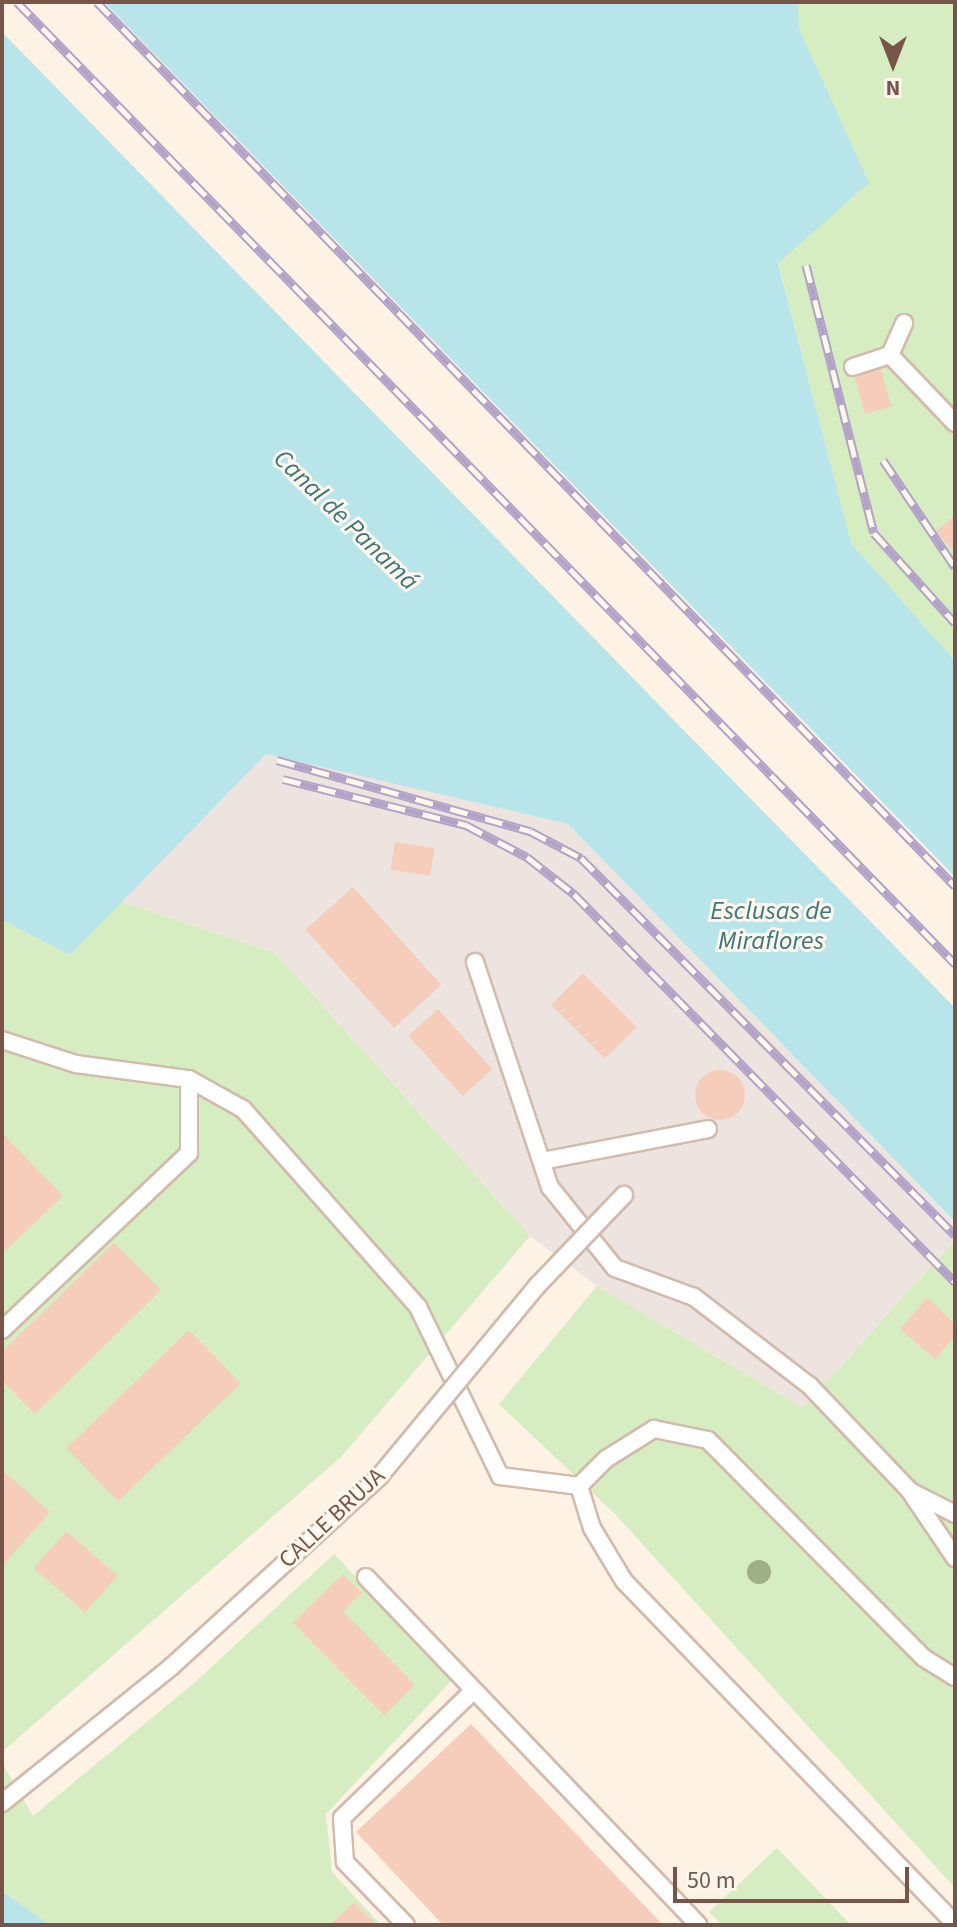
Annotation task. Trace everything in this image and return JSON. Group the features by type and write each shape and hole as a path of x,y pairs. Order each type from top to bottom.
{"lane":[{"path":"853,367 890,355 904,323"},
{"path":"890,355 955,423"},
{"path":"475,962 550,1187 615,1268 694,1297 810,1386 909,1490 955,1558"},
{"path":"2,1040 76,1064 189,1079 243,1109 418,1307 500,1476 579,1486"},
{"path":"2,1330 189,1153 189,1079"},
{"path":"542,1161 708,1129"},
{"name":"CALLE BRUJA","path":"2,1803 171,1667 379,1477 537,1286 624,1195"},
{"path":"579,1486 606,1459 654,1429 708,1440 924,1658 955,1677"},
{"path":"579,1486 592,1528 624,1581 955,1924"},
{"path":"909,1490 955,1514"},
{"path":"366,1577 698,1925"},
{"path":"406,1925 345,1862 342,1818 473,1691"}],"shaded area":[{"path":"266,754 568,824 955,1223 955,1240 803,1408 597,1286 530,1236 275,953 119,901"}],"green space":[{"path":"798,2 955,2 955,661 850,542 778,261"},
{"path":"119,901 275,953 530,1236 341,1457 2,1752 2,920 70,955"},
{"path":"955,1240 955,1888 615,1514 499,1404 597,1286 803,1408"},
{"path":"334,1554 453,1679 326,1814 332,1872 381,1925 50,1925 2,1891 2,1763 33,1816 194,1683"},
{"path":"777,1848 851,1925 722,1925 709,1912"}],"water":[{"path":"104,2 798,2 799,29 869,183 778,263 851,543 955,661 955,877"},
{"path":"2,32 955,1008 955,1222 568,824 266,754 70,955 2,920"},
{"path":"2,1891 50,1925 2,1925"}],"building":[{"path":"880,367 891,406 865,414 854,374"},
{"path":"955,515 955,552 936,532"},
{"path":"395,842 435,848 430,876 391,870"},
{"path":"353,887 441,985 394,1028 305,930"},
{"path":"583,973 637,1027 605,1059 551,1005"},
{"path":"438,1009 492,1069 462,1096 408,1036"},
{"path":"720,1070 738,1077 745,1095 738,1113 720,1120 702,1113 695,1095 702,1077"},
{"path":"2,1133 63,1196 2,1254"},
{"path":"114,1243 161,1290 35,1414 2,1380 2,1352"},
{"path":"927,1298 955,1324 955,1336 935,1359 900,1329"},
{"path":"189,1330 240,1383 118,1501 67,1448"},
{"path":"2,1470 50,1512 2,1566"},
{"path":"66,1531 117,1576 85,1613 34,1568"},
{"path":"343,1574 362,1593 343,1611 415,1685 384,1715 293,1623"},
{"path":"471,1724 663,1925 443,1925 356,1832"},
{"path":"354,1902 377,1925 330,1925"}],"railway":[{"path":"17,2 955,964"},
{"path":"97,2 955,886"},
{"path":"806,265 874,533 955,623"},
{"path":"883,460 955,567"},
{"path":"277,760 530,831 581,858 955,1235"},
{"path":"283,779 466,825 527,857 574,894 955,1282"}],"water label":[{"name":"Canal de Panamá","path":"346,520"},
{"name":"Esclusas de Miraflores","path":"771,926"}]}
